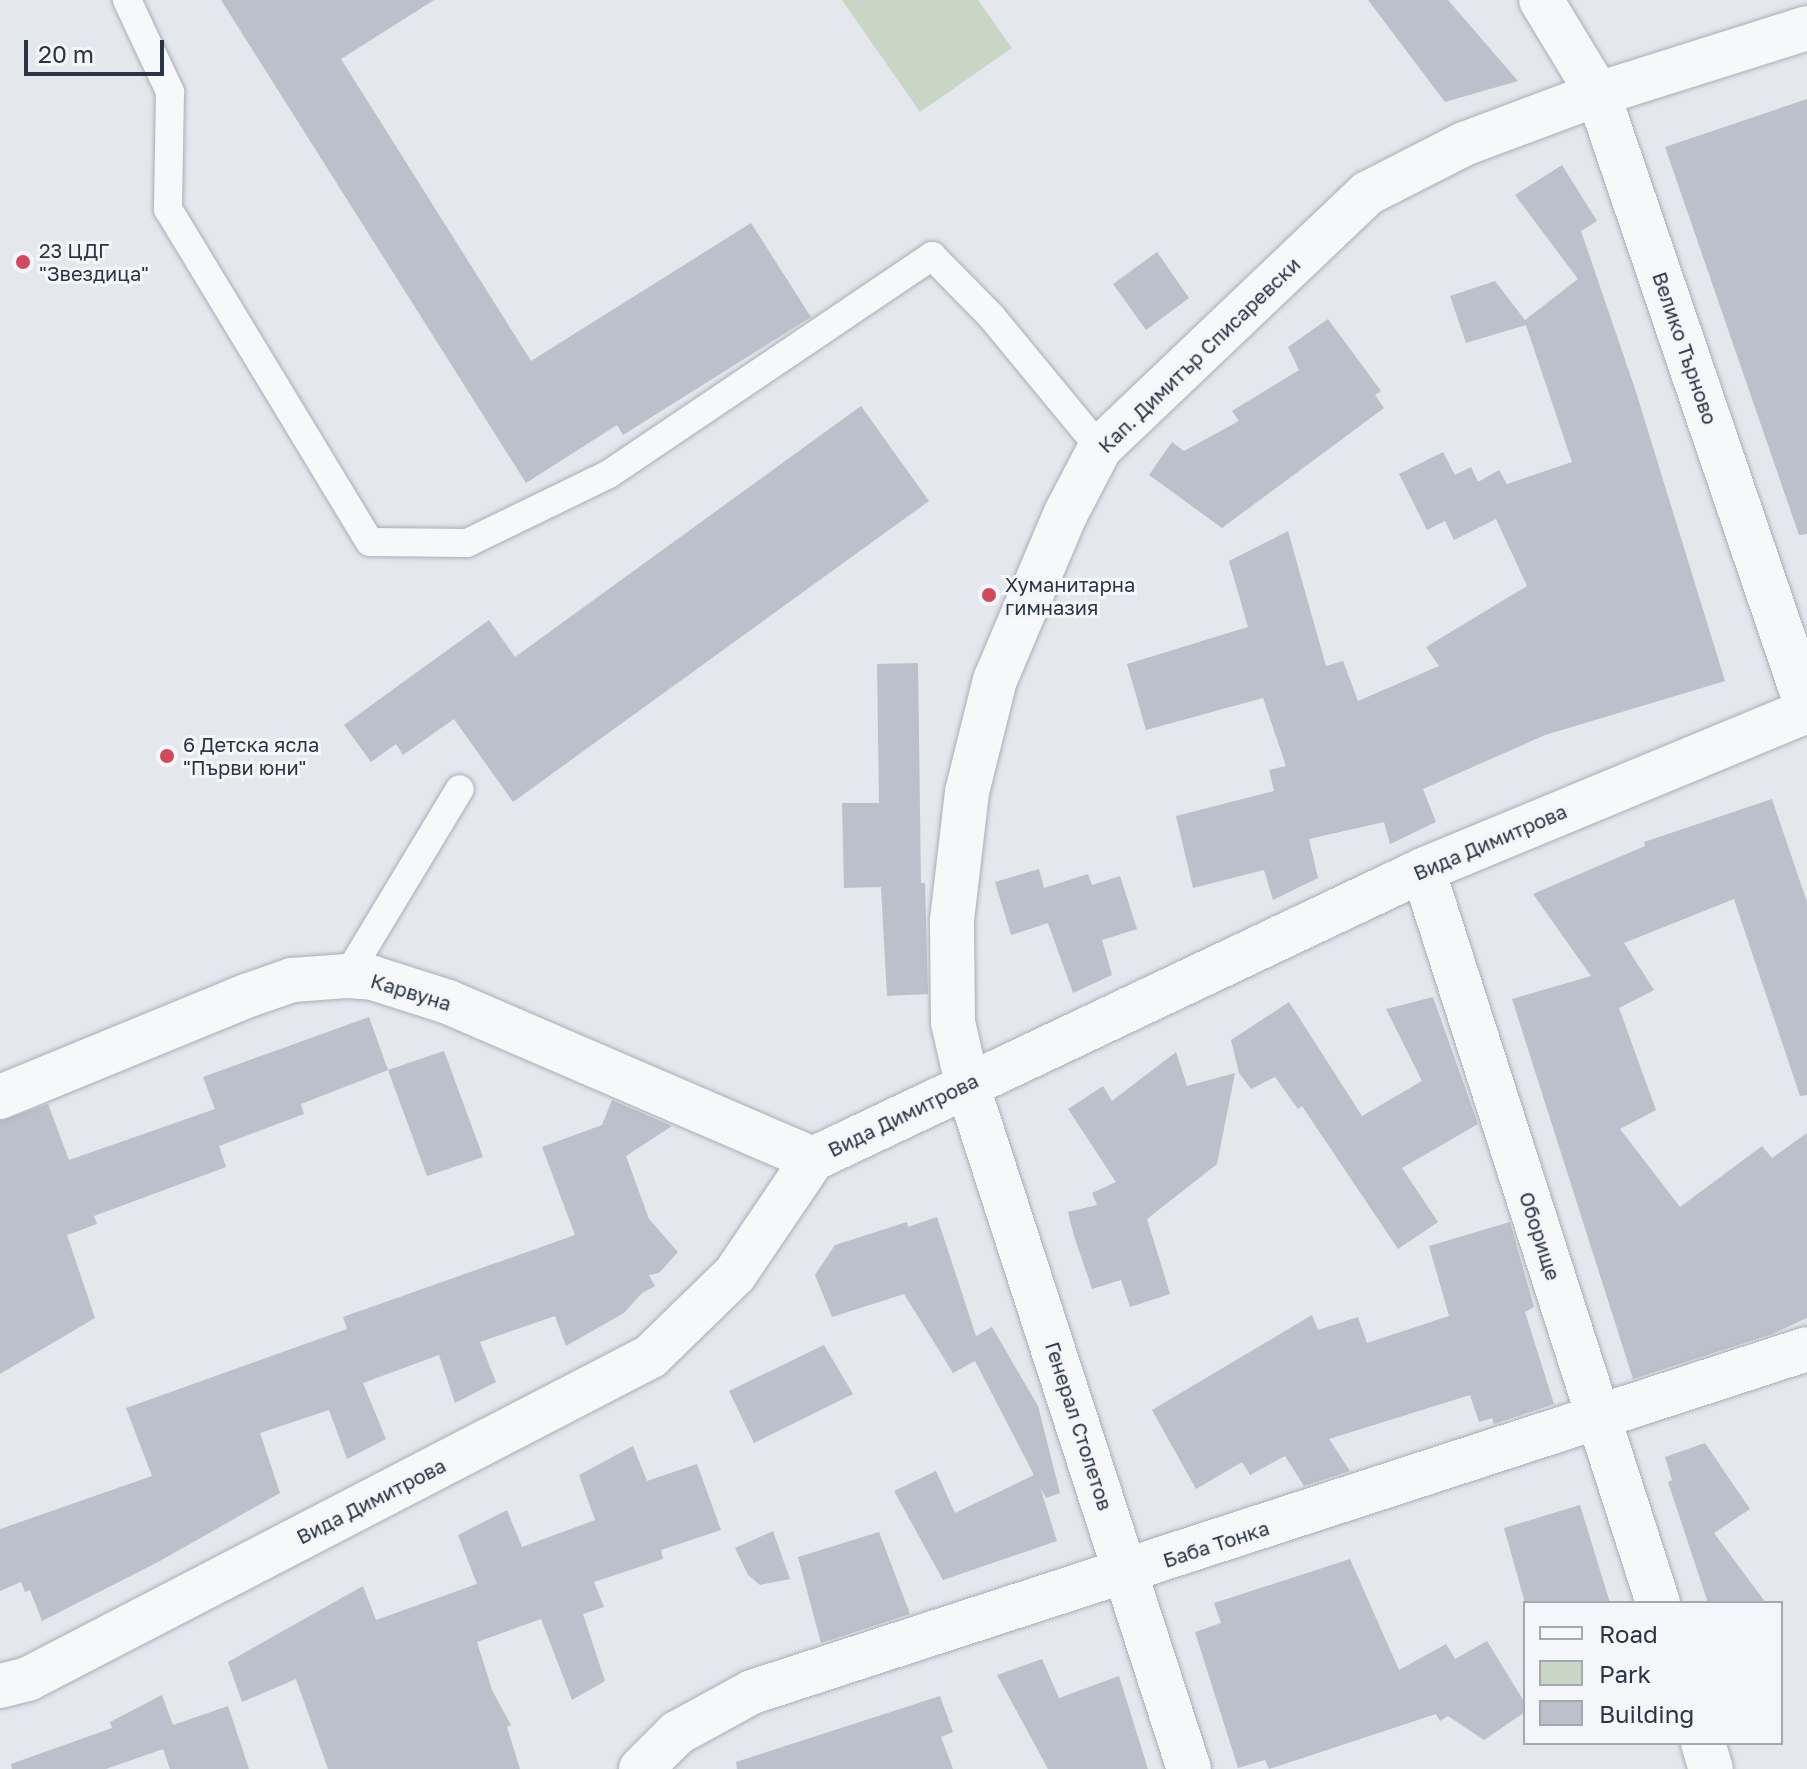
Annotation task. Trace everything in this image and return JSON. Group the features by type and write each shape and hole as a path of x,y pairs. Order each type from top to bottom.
{"street":[{"name":"Велико Търново","path":"1541,0 1598,94 1807,709"},
{"name":"Кап. Димитър Списаревски","path":"967,1084 953,1022 952,978 952,920 967,792 995,680 1066,513 1100,448 1368,193 1464,144 1598,94 1807,28"},
{"name":"Вида Димитрова","path":"0,1686 28,1679 651,1356 735,1274 813,1159 1423,870 1807,709"},
{"name":"Оборище","path":"1423,870 1657,1601"},
{"name":"Карвуна","path":"0,1097 292,980 347,976 373,978 448,1002 813,1159"},
{"name":"Генерал Столетов","path":"967,1084 1189,1769"},
{"name":"Баба Тонка","path":"641,1769 677,1733 752,1692 1127,1573 1807,1349"},
{"path":"1704,1745 1711,1769"}],"lane":[{"path":"127,0 170,92 168,209 370,542 467,543 609,474 932,256 991,316 1100,448"},
{"path":"347,976 460,789"}],"green space":[{"path":"842,0 978,0 1012,48 920,112"}],"building":[{"path":"221,0 434,0 341,59 531,361 751,223 811,317 623,435 617,425 526,483"},
{"path":"1368,0 1448,0 1518,81 1445,102"},
{"path":"1807,99 1807,534 1799,535 1665,147"},
{"path":"1562,165 1597,221 1581,231 1636,392 1725,681 1545,735 1423,789 1436,822 1390,844 1384,822 1309,839 1318,878 1273,900 1264,870 1193,888 1176,816 1274,791 1269,770 1286,766 1263,698 1146,730 1127,664 1248,627 1229,561 1288,531 1326,666 1343,661 1358,701 1439,666 1426,647 1527,586 1496,519 1454,540 1445,521 1427,530 1399,474 1443,452 1455,475 1471,467 1478,482 1499,470 1507,484 1572,462 1526,325 1466,343 1450,296 1495,281 1525,320 1578,279 1515,195"},
{"path":"1157,252 1189,298 1146,330 1113,284"},
{"path":"1328,319 1381,391 1375,395 1384,408 1222,528 1149,475 1172,442 1184,451 1239,421 1232,411 1299,370 1288,347"},
{"path":"861,406 929,501 513,802 454,719 403,755 396,744 371,762 344,725 489,620 515,657"},
{"path":"918,663 921,883 925,883 928,994 887,996 881,887 844,888 842,803 879,803 877,664"},
{"path":"1772,799 1807,902 1807,1095 1800,1096 1734,899 1624,943 1654,990 1619,1008 1656,1110 1620,1129 1680,1207 1762,1146 1772,1158 1807,1133 1807,1318 1772,1334 1633,1379 1512,999 1591,976 1533,894 1645,846 1644,842"},
{"path":"1039,869 1044,888 1088,874 1092,885 1120,876 1137,929 1102,940 1112,975 1073,993 1048,923 1011,935 995,882"},
{"path":"1433,997 1478,1124 1402,1168 1438,1222 1398,1249 1302,1106 1298,1109 1275,1077 1251,1089 1239,1073 1231,1040 1289,1002 1362,1116 1422,1081 1386,1009"},
{"path":"369,1017 388,1070 301,1104 304,1114 219,1146 226,1167 94,1216 97,1224 67,1235 95,1318 0,1374 0,1121 48,1104 69,1160 215,1109 203,1077"},
{"path":"444,1051 483,1157 427,1176 388,1070"},
{"path":"1176,1052 1187,1086 1235,1073 1217,1164 1147,1219 1170,1294 1130,1307 1121,1280 1092,1289 1074,1236 1068,1212 1097,1205 1092,1193 1116,1182 1068,1109 1103,1086 1112,1101"},
{"path":"612,1100 672,1126 626,1156 649,1219 678,1252 659,1273 649,1275 655,1286 642,1293 624,1313 566,1346 555,1316 480,1342 496,1382 455,1403 439,1355 363,1383 386,1439 347,1459 329,1410 260,1433 280,1493 158,1562 42,1621 30,1590 25,1592 21,1582 0,1591 0,1529 152,1476 126,1408 347,1329 343,1317 575,1235 542,1147 602,1125"},
{"path":"937,1217 976,1336 992,1327 1038,1406 1060,1493 1046,1498 1040,1487 1057,1541 943,1580 894,1491 936,1471 955,1513 1034,1475 975,1361 953,1373 904,1294 832,1317 815,1275 835,1245 907,1222 908,1227"},
{"path":"1510,1222 1534,1307 1525,1312 1554,1404 1494,1424 1492,1418 1479,1422 1470,1395 1329,1439 1350,1471 1304,1486 1285,1456 1250,1475 1242,1462 1196,1489 1152,1410 1312,1315 1318,1330 1358,1317 1367,1343 1449,1316 1429,1246"},
{"path":"824,1345 853,1394 754,1443 729,1391"},
{"path":"1705,1443 1750,1509 1714,1533 1765,1601 1707,1601 1668,1482 1672,1480 1665,1457"},
{"path":"633,1446 647,1481 697,1464 721,1530 661,1550 663,1559 594,1582 604,1607 583,1614 605,1681 572,1700 541,1619 477,1642 492,1690 511,1725 507,1727 520,1769 328,1769 296,1679 242,1702 228,1662 363,1586 376,1620 477,1584 458,1535 507,1510 522,1547 595,1520 579,1475"},
{"path":"1580,1505 1609,1601 1524,1601 1504,1528"},
{"path":"773,1531 790,1579 760,1585 748,1575 735,1548"},
{"path":"879,1532 910,1614 821,1643 798,1557"},
{"path":"1350,1559 1399,1670 1446,1644 1455,1659 1487,1641 1523,1700 1523,1713 1484,1740 1448,1716 1440,1721 1436,1714 1269,1769 1265,1760 1238,1768 1195,1632 1221,1623 1214,1603"},
{"path":"1042,1659 1059,1698 1119,1676 1148,1769 1048,1769 997,1675"},
{"path":"162,1695 173,1725 228,1706 249,1769 170,1769 163,1749 106,1769 12,1769 11,1764 112,1728 110,1722"},
{"path":"940,1696 953,1732 941,1737 953,1769 737,1769 736,1762"}],"place":[{"name":"23 ЦДГ \"Звездица\"","path":"23,262"},
{"name":"Хуманитарна гимназия","path":"989,595"},
{"name":"6 Детска ясла \"Първи юни\"","path":"167,756"}]}
